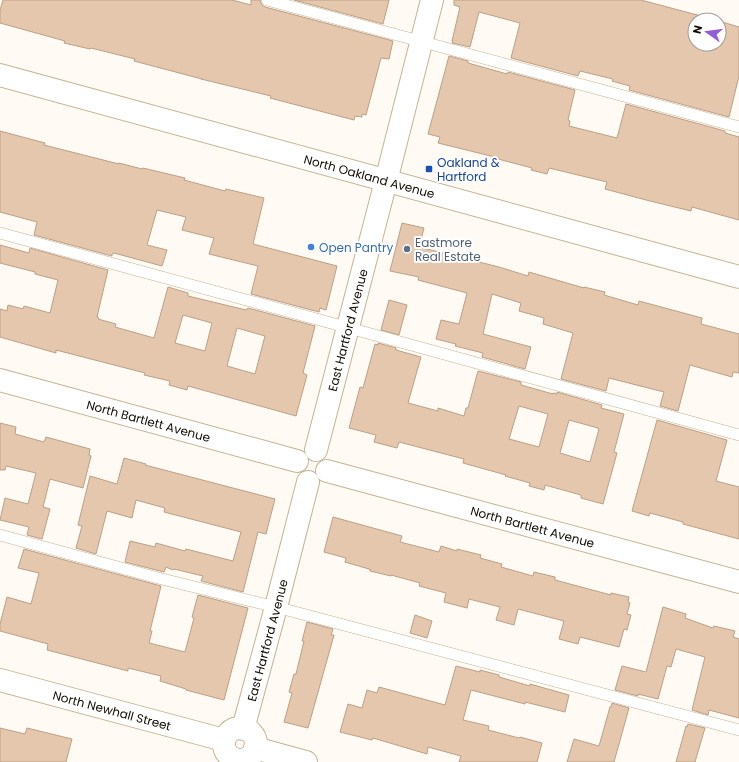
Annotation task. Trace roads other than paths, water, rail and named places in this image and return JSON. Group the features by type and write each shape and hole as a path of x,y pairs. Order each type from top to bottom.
{"street":[{"name":"East Hartford Avenue","path":"316,450 432,0"},
{"name":"North Oakland Avenue","path":"0,75 739,277"},
{"name":"North Bartlett Avenue","path":"0,380 296,461"},
{"path":"316,450 326,458 328,466 327,471 318,481 308,482 299,476 296,461 304,452 316,450"},
{"name":"North Bartlett Avenue","path":"327,471 739,582"},
{"name":"East Hartford Avenue","path":"244,729 308,482"},
{"name":"North Newhall Street","path":"0,680 224,740"},
{"path":"244,729 254,736 256,744 254,752 244,760 236,761 226,752 224,748 224,740 232,730 244,729"},
{"path":"255,748 306,762"}],"lane":[{"path":"267,0 739,127"},
{"path":"0,233 739,435"},
{"path":"0,535 158,578 276,607 739,730"}],"place":[{"name":"Oakland & Hartford","path":"429,169"},
{"name":"Open Pantry","path":"311,247"},
{"name":"Eastmore Real Estate","path":"407,249"}]}
